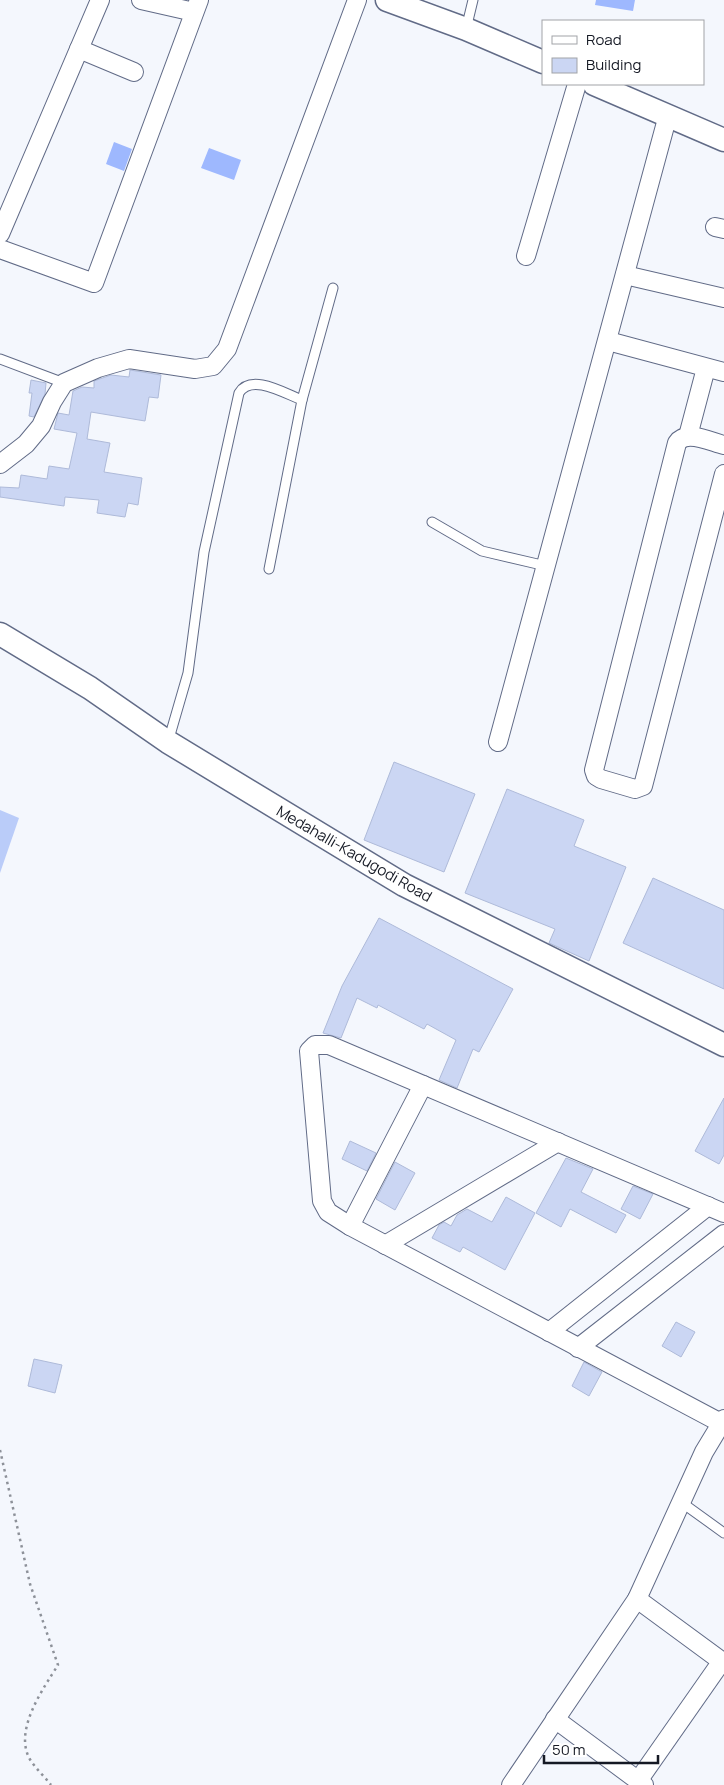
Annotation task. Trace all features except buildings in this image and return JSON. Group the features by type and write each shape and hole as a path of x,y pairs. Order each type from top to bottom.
{"street":[{"path":"0,234 100,0"},
{"path":"0,249 94,283 197,6 141,0"},
{"path":"0,464 26,444 41,426 52,402 64,383 98,368 129,358 195,369 213,366 227,349 358,0"},
{"path":"387,0 466,29 542,62"},
{"path":"79,49 134,72"},
{"path":"526,256 577,85"},
{"path":"599,85 623,90 668,115 724,140"},
{"path":"498,742 668,115"},
{"path":"625,274 724,298"},
{"path":"608,341 724,372"},
{"path":"688,436 706,368"},
{"path":"724,445 688,436 680,439 677,443 594,770 596,776 601,779 635,789 643,786 724,474"},
{"name":"Medahalli-Kadugodi Road","path":"0,634 90,688 168,742 404,885 724,1045"},
{"path":"511,1785 637,1599 704,1452 723,1421 578,1348 350,1226 328,1212 322,1202 309,1051 315,1045 329,1045 724,1213"},
{"path":"350,1226 423,1085"},
{"path":"385,1245 558,1142"},
{"path":"549,1332 708,1206"},
{"path":"578,1348 724,1234"},
{"path":"555,1719 641,1783 723,1662 637,1599"}],"lane":[{"path":"466,29 473,0"},
{"path":"269,568 302,400 333,288"},
{"path":"0,359 64,383"},
{"path":"168,742 188,673 204,552 239,393 243,387 255,383 302,400"},
{"path":"432,522 482,551 546,566"},
{"path":"682,1502 724,1533"}],"path":[{"path":"0,1450 30,1584 58,1665 31,1709 26,1740 30,1760 51,1785"}],"shaded area":[{"path":"596,0 635,0 633,11 595,5"},
{"path":"114,142 132,149 124,171 106,164"},
{"path":"209,148 241,160 234,180 201,168"},
{"path":"0,810 19,818 0,873"}]}
